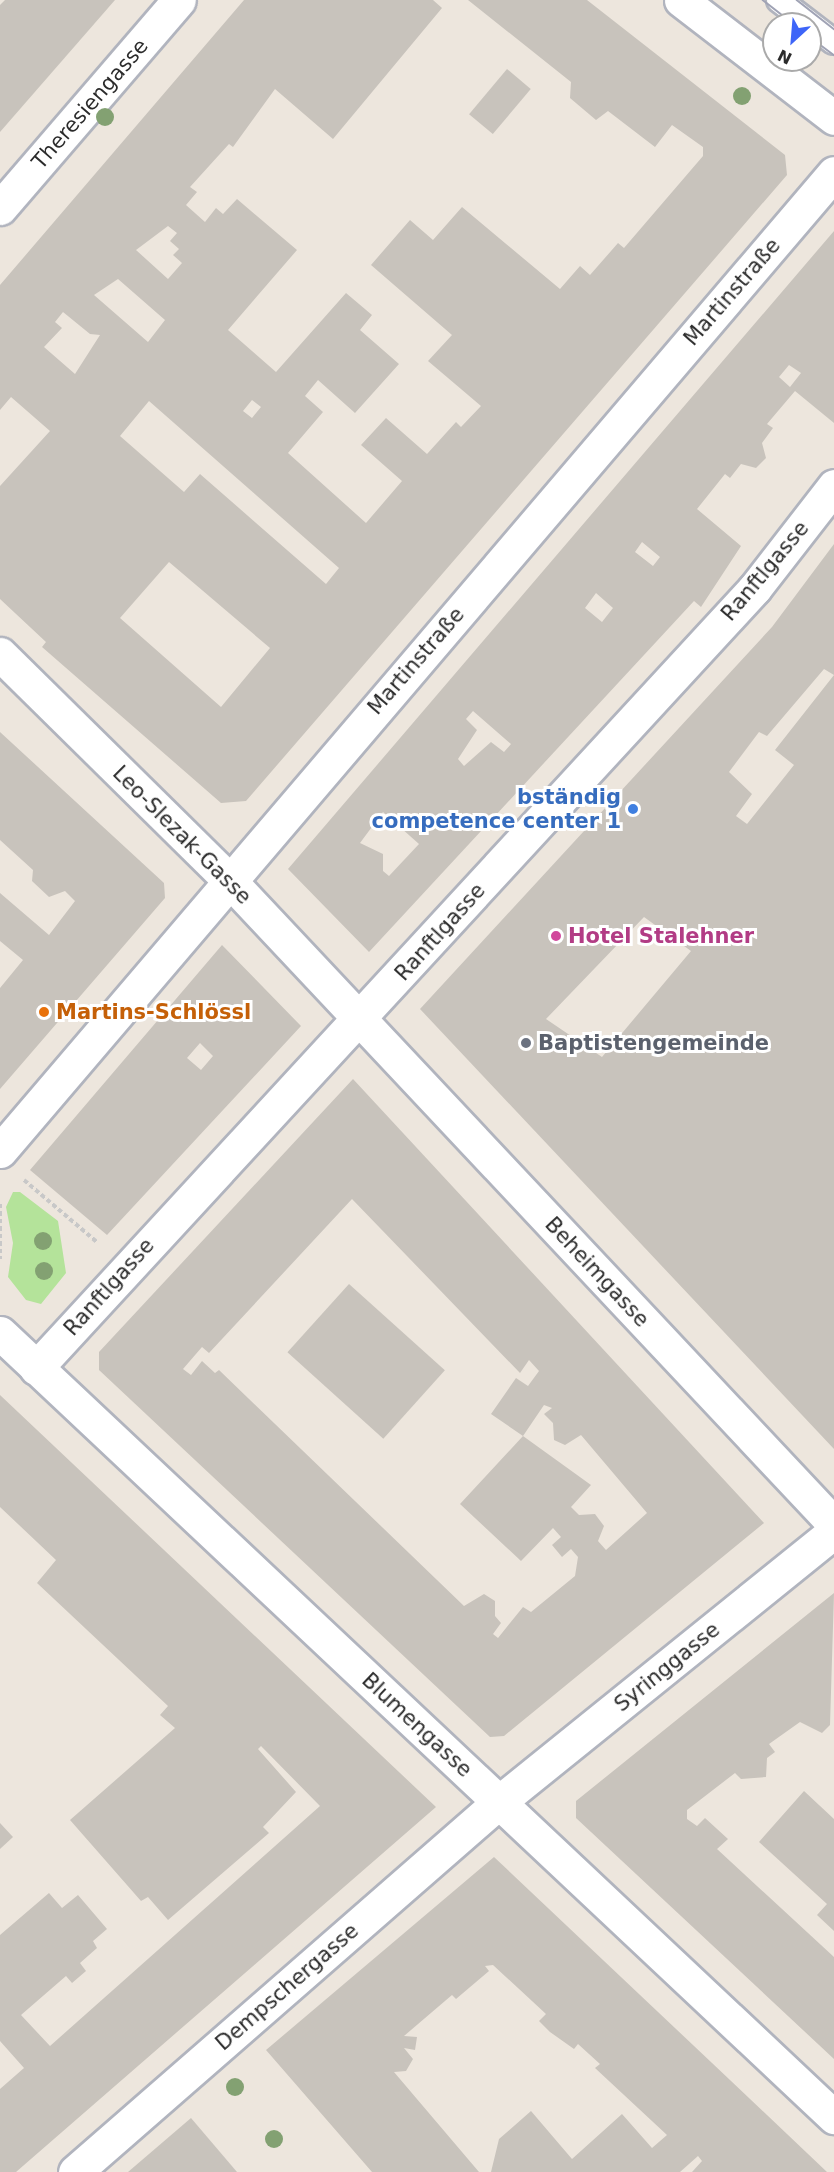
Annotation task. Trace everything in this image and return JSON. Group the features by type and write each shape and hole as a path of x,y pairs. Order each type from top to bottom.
{"street":[{"name":"Theresiengasse","path":"0,208 179,0"},
{"path":"681,0 834,118"},
{"name":"Martinstraße","path":"9,1163 229,880 834,173"},
{"name":"Ranftlgasse","path":"36,1368 126,1267 360,1020 755,588 834,486"},
{"name":"Leo-Slezak-Gasse","path":"0,654 229,880 360,1020"},
{"name":"Beheimgasse","path":"360,1020 834,1524"},
{"name":"Blumengasse","path":"0,1333 834,2117"},
{"name":"Syringgasse","path":"499,1802 834,1532"},
{"name":"Dempschergasse","path":"75,2172 499,1802"}],"lane":[{"path":"779,0 834,42"}],"path":[{"path":"9,1163 126,1267"},
{"path":"0,1204 0,1259"}],"green space":[{"path":"13,1192 20,1192 58,1221 66,1273 41,1304 26,1300 8,1277 13,1243 6,1207"}],"building":[{"path":"5,0 115,0 0,132 0,5"},
{"path":"244,0 433,0 442,8 333,139 275,89 233,147 229,144 190,187 197,192 186,205 205,222 216,208 223,214 237,199 297,250 228,330 276,372 346,293 372,315 360,330 399,364 355,413 318,380 305,396 323,412 288,453 366,523 402,481 361,445 386,418 427,454 456,422 461,427 481,406 428,361 452,335 371,265 410,220 433,240 462,207 560,289 580,266 590,275 618,243 624,248 703,156 703,147 672,125 655,147 608,111 596,120 570,98 571,82 468,0 587,0 785,155 787,175 246,801 221,803 42,647 46,642 0,599 0,486 50,431 11,397 0,410 0,285","holes":["168,226 177,233 170,241 179,249 173,255 182,263 168,279 136,250","118,279 165,320 148,342 94,295","63,312 90,334 100,335 75,374 44,347 62,328 55,322","252,400 261,407 252,418 243,411","149,401 339,568 326,584 200,474 184,492 120,436","169,562 270,648 221,707 120,618"]},
{"path":"507,69 531,89 493,134 469,114"},
{"path":"834,231 834,423 795,391 767,424 773,428 762,443 766,458 756,468 741,464 730,478 725,474 697,509 741,546 701,607 694,601 369,952 288,869","holes":["789,365 801,373 790,387 779,377","642,542 660,557 653,566 635,552","596,593 613,608 602,622 585,608","473,711 511,744 504,752 491,742 464,766 458,759 477,730 466,719","383,812 419,844 389,876 383,871 383,854 360,843"]},
{"path":"834,544 834,675 834,1449 420,1009 772,627","holes":["824,669 834,675 775,750 794,765 747,824 736,816 752,794 729,772 759,732 767,736","644,917 691,951 602,1057 546,1019"]},
{"path":"0,732 164,883 165,898 0,1089 0,988 23,960 0,941 0,893 49,935 75,901 65,891 49,897 32,881 33,870 0,840"},
{"path":"222,945 301,1026 107,1235 30,1170","holes":["200,1043 213,1056 201,1070 187,1058"]},
{"path":"353,1079 764,1523 504,1736 490,1737 99,1370 99,1352","holes":["352,1199 520,1373 529,1360 539,1371 528,1386 516,1378 491,1414 523,1436 460,1504 521,1561 553,1528 561,1537 552,1545 562,1557 571,1549 578,1557 575,1576 531,1612 523,1607 498,1638 493,1634 501,1623 495,1616 495,1601 484,1594 464,1606 219,1370 215,1373 202,1361 191,1375 183,1369 202,1347 209,1353","544,1405 552,1408 544,1414 553,1423 554,1440 565,1445 581,1435 647,1513 606,1550 598,1541 604,1526 595,1514 579,1515 571,1507 591,1485 523,1436"]},
{"path":"349,1284 445,1370 383,1439 287,1352"},
{"path":"0,1395 436,1807 16,2172 0,2172 0,2089 24,2068 0,2041 0,1935 49,1893 62,1908 78,1895 107,1929 93,1941 97,1948 80,1963 86,1971 72,1983 66,1976 21,2015 50,2046 320,1806 261,1746 258,1749 296,1792 263,1827 269,1833 168,1920 148,1897 141,1901 70,1820 175,1728 160,1715 168,1706 37,1583 56,1560 0,1507"},
{"path":"834,1593 830,1725 822,1733 800,1722 769,1744 775,1752 767,1758 766,1777 741,1779 735,1773 687,1810 687,1819 697,1826 705,1818 728,1839 717,1849 834,1957 834,2059 576,1818 576,1801"},
{"path":"804,1791 834,1819 834,1931 817,1915 827,1904 759,1842"},
{"path":"0,1823 13,1837 0,1849"},
{"path":"494,1857 827,2172 692,2172 702,2161 698,2156 680,2172 491,2172 499,2139 531,2111 572,2159 622,2114 652,2148 667,2135 595,2068 600,2064 578,2044 574,2049 550,2032 539,2021 546,2014 493,1965 485,1966 489,1971 456,1999 452,1995 404,2036 417,2037 415,2050 404,2048 413,2059 406,2071 394,2072 479,2172 372,2172 266,2050"},
{"path":"191,2118 237,2172 128,2172"}],"tram line":[{"path":"763,0 778,12"},
{"path":"797,0 834,29"},
{"path":"822,46 834,55"}],"place":[{"name":"bständig competence center 1","path":"633,809"},
{"name":"Hotel Stalehner","path":"556,936"},
{"name":"Martins-Schlössl","path":"44,1012"},
{"name":"Baptistengemeinde","path":"526,1043"}]}
